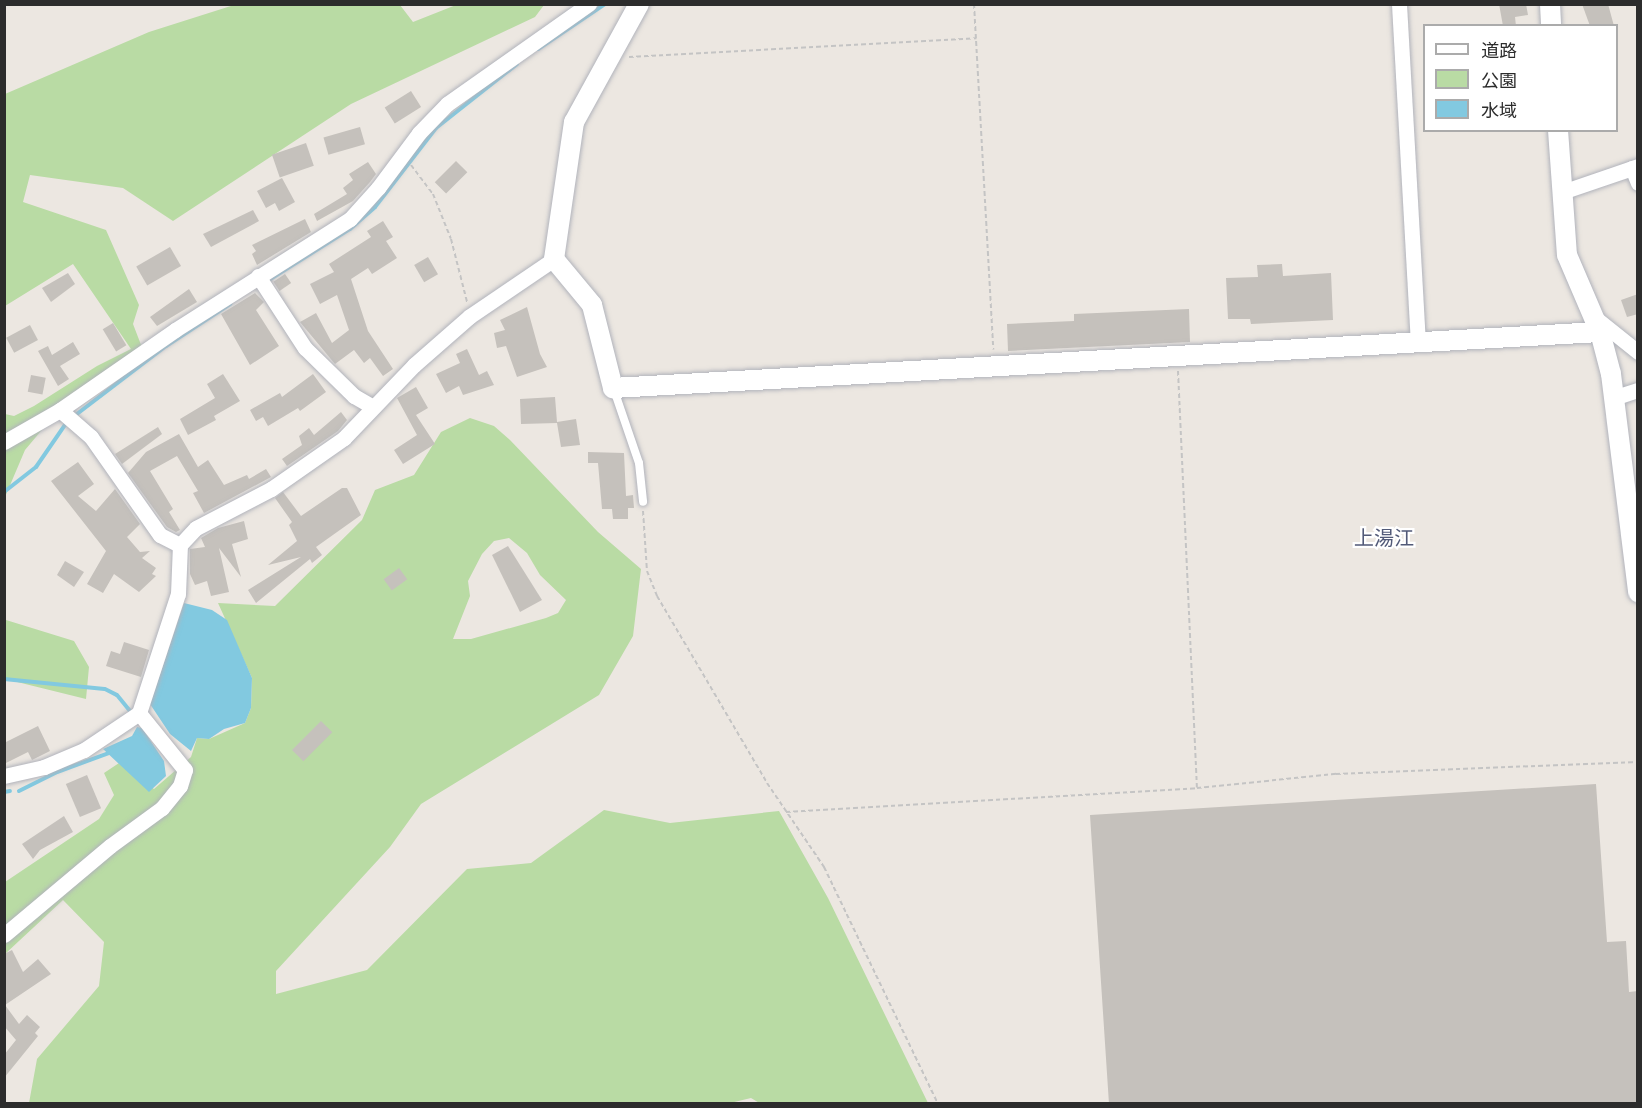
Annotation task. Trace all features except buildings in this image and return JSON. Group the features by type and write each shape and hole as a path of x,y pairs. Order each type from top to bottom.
{"street":[{"path":"4,442 68,417 356,214 419,132 447,105 589,4"},
{"path":"4,776 44,767 84,750 134,716 178,594 180,546 196,528 271,489 344,438 470,316 554,259 574,122 639,4"},
{"path":"1399,4 1418,342"},
{"path":"1550,4 1551,24"},
{"path":"1558,132 1567,255 1596,324 1616,397 1638,592"},
{"path":"1562,192 1635,167 1638,183"},
{"path":"554,259 592,305 613,388 1418,342 1596,324 1638,352"},
{"path":"261,281 305,348 354,396 374,407"},
{"path":"1616,397 1638,390"},
{"path":"68,417 92,437 108,467 133,494 160,535 180,546"},
{"path":"4,935 110,846 162,808 180,786 185,770 181,762 134,716"}],"lane":[{"path":"613,388 639,463 643,502"}],"path":[{"path":"974,4 994,367"},
{"path":"609,58 976,38"},
{"path":"411,165 426,180 451,239 470,316"},
{"path":"1178,357 1197,788"},
{"path":"643,502 647,572 657,596 786,812 799,825 824,867 938,1104"},
{"path":"786,812 1197,788 1336,774 1638,762"}],"green space":[{"path":"234,5 400,5 413,22 456,5 544,5 535,17 351,104 173,221 123,188 30,175 23,202 106,230 139,305 133,324 143,350 72,394 25,450 5,497 5,414 14,416 34,406 97,366 131,349 73,264 5,306 5,94 149,32"},
{"path":"470,418 494,426 598,532 641,569 633,636 599,695 421,804 390,847 276,971 276,994 367,970 467,869 531,863 604,810 670,823 779,811 828,898 928,1103 761,1104 751,1098 726,1104 29,1103 37,1059 99,986 104,942 63,900 5,954 5,882 99,819 114,795 104,773 119,763 154,789 191,757 197,738 209,739 245,723 251,708 252,678 218,603 275,606 362,520 375,490 414,475 441,432","holes":["509,538 527,553 540,575 566,600 558,613 471,639 453,639 470,596 468,581 482,554 494,541"]},
{"path":"4,615 6,620 74,641 89,667 86,699 5,679"}],"water":[{"path":"184,603 212,610 227,620 252,678 251,708 245,723 224,729 209,739 197,738 191,751 170,734 150,704"},
{"path":"137,727 142,728 164,761 166,776 149,792 103,749 132,736"}],"waterway":[{"path":"538,49 605,4"},
{"path":"267,281 350,229 375,207 436,128 517,64"},
{"path":"73,417 166,346 230,304"},
{"path":"4,492 36,467 67,422"},
{"path":"4,679 105,689 117,695 131,712"},
{"path":"19,791 57,772 109,753"},
{"path":"4,792 10,791"}],"district":[{"name":"上湯江","path":"1384,537"}]}
